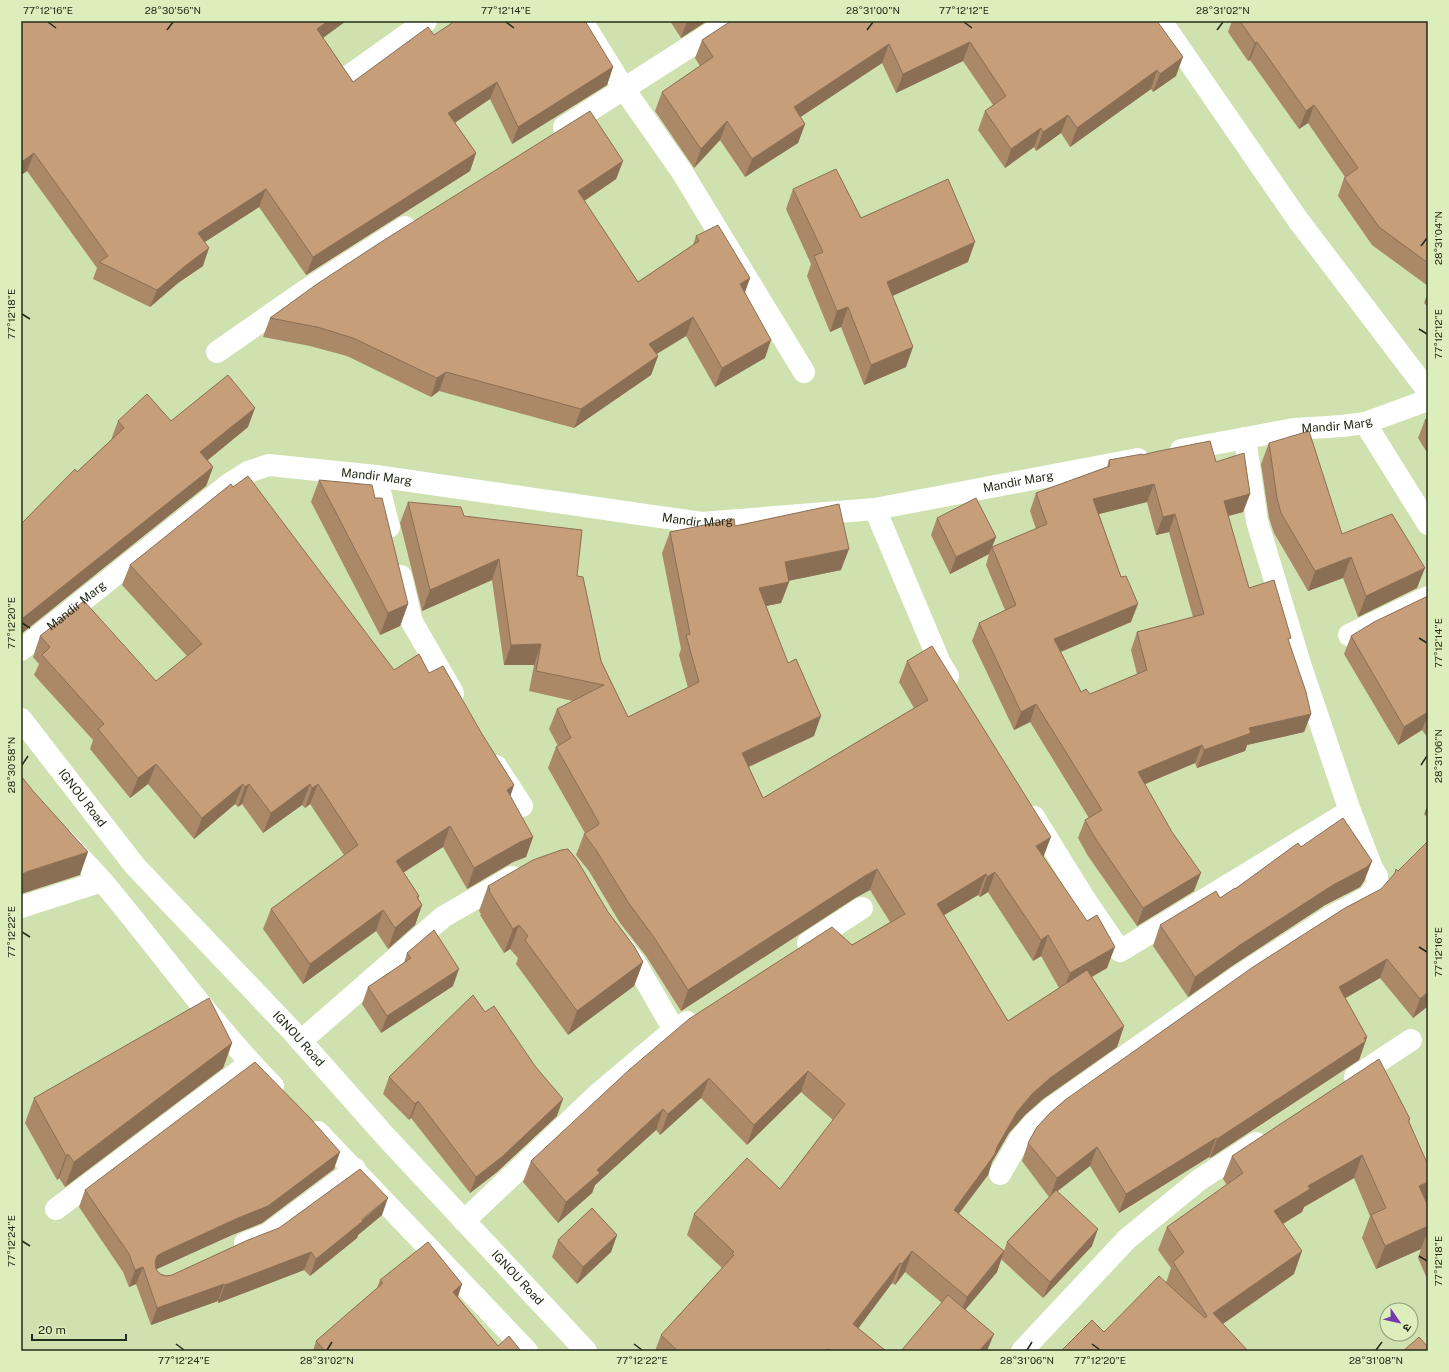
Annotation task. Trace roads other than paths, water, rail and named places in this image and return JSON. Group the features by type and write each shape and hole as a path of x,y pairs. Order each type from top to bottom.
{"street":[{"path":"346,78 426,21"},
{"path":"582,21 624,89 682,172 804,372"},
{"path":"550,136 730,21"},
{"path":"1161,21 1298,220 1428,391"},
{"path":"217,352 303,292 421,216"},
{"name":"Mandir Marg","path":"21,650 223,489 248,472 268,465 376,476 702,523 876,509 1294,429 1365,423 1428,400"},
{"path":"1365,423 1428,524"},
{"path":"1000,1174 1020,1139 1034,1123 1050,1109 1239,976 1332,916 1368,897 1378,884 1350,811 1301,667 1257,521 1245,438"},
{"path":"376,476 412,622 463,710"},
{"path":"876,509 940,663 956,690"},
{"path":"1349,635 1428,597"},
{"name":"IGNOU Road","path":"21,719 135,866 301,1041 387,1138 586,1351"},
{"path":"486,750 522,806"},
{"path":"1022,798 1084,898 1120,951 1350,811"},
{"path":"50,824 102,881 250,1063 289,1102"},
{"path":"301,1041 443,916 519,873 531,869"},
{"path":"21,907 102,881"},
{"path":"791,954 862,908"},
{"path":"610,930 636,964 674,1030"},
{"path":"464,1221 598,1094 674,1030 706,1009"},
{"path":"1338,1088 1411,1040"},
{"path":"56,1210 250,1063"},
{"path":"305,1118 527,1351"},
{"path":"1022,1351 1127,1240 1199,1180 1272,1132"},
{"path":"230,1249 268,1234 355,1169"}]}
